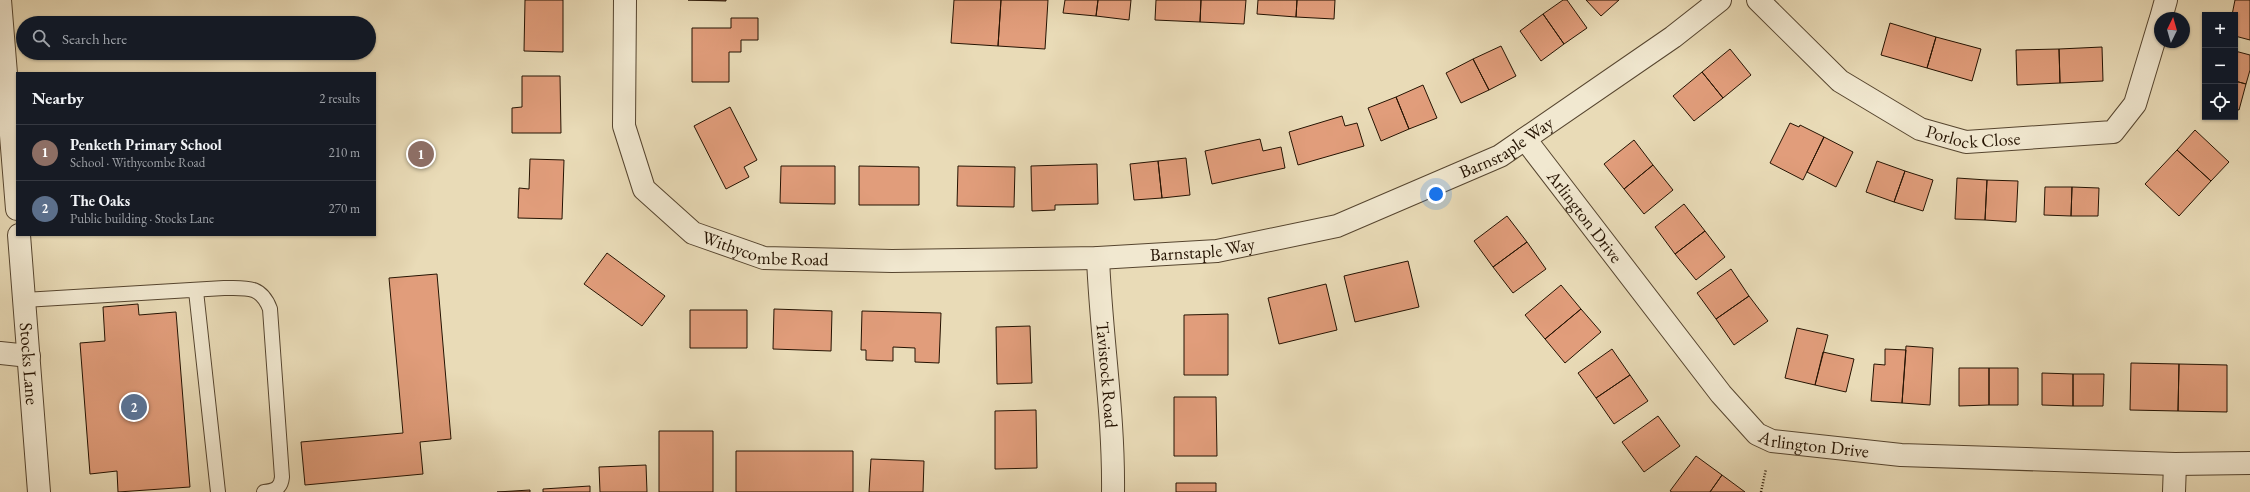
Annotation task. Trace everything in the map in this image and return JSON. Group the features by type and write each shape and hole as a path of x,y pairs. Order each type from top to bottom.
{"street":[{"path":"0,0 16,197"},
{"name":"Withycombe Road","path":"625,0 624,126 644,189 693,233 764,258 892,262 1098,258"},
{"name":"Barnstaple Way","path":"1098,258 1217,251 1337,226 1500,156 1673,37 1720,0"},
{"name":"Porlock Close","path":"1758,0 1840,81 1920,129 1966,142 2113,132 2135,104 2154,42"},
{"path":"2163,12 2166,0"},
{"name":"Arlington Drive","path":"1524,139 1721,394 1757,434 1772,441 1901,455 2175,464 2250,464"},
{"name":"Stocks Lane","path":"19,236 39,492"},
{"name":"Tavistock Road","path":"1098,258 1099,296 1108,374 1113,444 1113,492"},
{"path":"0,354 29,356"},
{"path":"2174,492 2175,464"}],"lane":[{"path":"24,300 196,291 224,288 253,289 266,299 270,309 282,477 279,487 274,491 264,492"},
{"path":"196,291 218,492"}],"building":[{"path":"525,0 563,0 563,52 524,51"},
{"path":"688,0 726,0 726,1"},
{"path":"954,0 1001,0 998,46 951,43"},
{"path":"1001,0 1048,0 1045,49 998,46"},
{"path":"1065,0 1098,0 1096,16 1063,13"},
{"path":"1098,0 1131,0 1129,20 1096,16"},
{"path":"1156,0 1201,0 1200,22 1155,20"},
{"path":"1201,0 1246,0 1244,24 1200,22"},
{"path":"1258,0 1297,0 1296,17 1257,14"},
{"path":"1297,0 1335,0 1334,19 1296,17"},
{"path":"1563,0 1567,0 1587,28 1564,44 1543,14"},
{"path":"1586,0 1619,0 1601,16"},
{"path":"2235,0 2250,0 2250,40 2238,37 2238,12 2233,12"},
{"path":"1543,14 1564,44 1541,61 1520,31"},
{"path":"731,18 758,18 758,40 741,40 741,52 729,52 729,82 692,82 692,28 731,28"},
{"path":"1890,23 1936,37 1927,68 1881,55"},
{"path":"1936,37 1981,49 1972,81 1927,68"},
{"path":"1501,46 1516,76 1489,90 1473,59"},
{"path":"2102,47 2103,81 2060,83 2059,49"},
{"path":"1730,49 1751,75 1723,98 1702,72"},
{"path":"2059,49 2060,83 2017,85 2016,50"},
{"path":"2238,52 2250,55 2250,70 2246,84 2238,82"},
{"path":"1473,59 1489,90 1461,103 1446,73"},
{"path":"1702,72 1723,98 1694,121 1673,96"},
{"path":"522,76 560,76 561,133 512,133 512,108 522,107"},
{"path":"2238,82 2246,84 2238,110"},
{"path":"1423,85 1437,118 1409,129 1396,97"},
{"path":"1396,97 1409,129 1381,141 1368,108"},
{"path":"730,107 757,160 744,167 749,177 726,189 694,126"},
{"path":"1342,116 1345,126 1357,123 1364,146 1298,165 1289,132"},
{"path":"1790,123 1799,127 1800,125 1824,137 1803,180 1770,163"},
{"path":"2195,130 2229,162 2211,181 2177,150"},
{"path":"1824,137 1853,152 1836,187 1807,172"},
{"path":"1260,139 1263,151 1281,147 1285,168 1212,184 1205,151"},
{"path":"1634,140 1653,165 1624,189 1604,164"},
{"path":"2177,150 2211,181 2179,216 2145,184"},
{"path":"1186,158 1190,195 1162,198 1158,161"},
{"path":"530,159 564,160 562,219 518,218 519,188 529,189"},
{"path":"1158,161 1162,198 1134,200 1130,164"},
{"path":"1877,161 1905,171 1894,202 1866,192"},
{"path":"1097,164 1098,204 1055,205 1055,210 1032,211 1031,166"},
{"path":"1653,165 1673,190 1644,214 1624,189"},
{"path":"781,166 835,166 835,204 780,203"},
{"path":"859,166 919,167 919,205 859,205"},
{"path":"958,166 1015,167 1014,207 957,206"},
{"path":"1905,171 1933,180 1923,211 1894,202"},
{"path":"1957,178 1987,180 1985,220 1955,219"},
{"path":"1987,180 2018,181 2016,222 1985,220"},
{"path":"2045,187 2072,187 2071,216 2044,215"},
{"path":"2072,187 2099,188 2098,216 2071,216"},
{"path":"1684,204 1705,231 1675,254 1655,227"},
{"path":"1507,216 1527,242 1493,267 1474,241"},
{"path":"1705,231 1725,257 1696,280 1675,254"},
{"path":"1527,242 1546,269 1513,293 1493,267"},
{"path":"607,253 665,296 642,326 584,284"},
{"path":"1408,261 1419,307 1355,322 1344,276"},
{"path":"1731,269 1749,296 1716,319 1697,293"},
{"path":"437,274 451,439 420,442 423,474 305,485 301,442 403,433 389,278"},
{"path":"1326,284 1337,330 1279,344 1268,298"},
{"path":"1561,285 1581,309 1545,339 1525,315"},
{"path":"1749,296 1768,321 1734,345 1716,319"},
{"path":"138,304 139,315 176,312 190,487 118,492 117,471 90,474 80,343 105,341 103,307"},
{"path":"774,309 832,311 831,351 773,349"},
{"path":"1581,309 1601,332 1565,363 1545,339"},
{"path":"690,310 747,310 747,348 690,348"},
{"path":"862,311 941,313 939,363 915,362 915,348 893,347 893,361 866,360 866,350 861,350"},
{"path":"1228,314 1228,375 1184,375 1184,315"},
{"path":"1030,326 1032,383 997,384 996,327"},
{"path":"1797,328 1828,335 1815,385 1785,378"},
{"path":"1906,346 1933,348 1930,405 1902,403"},
{"path":"1612,349 1630,375 1596,398 1578,373"},
{"path":"1885,349 1906,350 1902,403 1871,401 1874,364 1885,365"},
{"path":"1823,352 1854,359 1846,392 1815,385"},
{"path":"2131,363 2179,364 2178,411 2130,410"},
{"path":"2179,364 2227,365 2227,412 2178,411"},
{"path":"1959,368 1989,368 1989,405 1959,406"},
{"path":"1989,368 2018,368 2018,405 1989,405"},
{"path":"2042,373 2073,374 2073,406 2042,405"},
{"path":"2073,374 2104,374 2103,406 2073,406"},
{"path":"1630,375 1648,401 1614,424 1596,398"},
{"path":"1174,397 1216,397 1217,456 1174,456"},
{"path":"1036,410 1037,468 995,469 995,411"},
{"path":"1658,416 1680,446 1644,472 1622,442"},
{"path":"659,431 713,431 713,492 659,492"},
{"path":"736,451 853,451 853,492 736,492"},
{"path":"1696,456 1722,475 1710,492 1670,491"},
{"path":"871,459 924,461 923,492 869,492"},
{"path":"646,465 647,492 600,492 599,467"},
{"path":"1722,475 1745,492 1710,492"},
{"path":"1176,483 1216,483 1216,492 1176,492"},
{"path":"590,486 590,492 543,492 543,489"},
{"path":"530,490 530,492 497,492"}],"place":[{"name":"Penketh Primary School","path":"421,154"},
{"name":"The Oaks","path":"134,407"}]}
